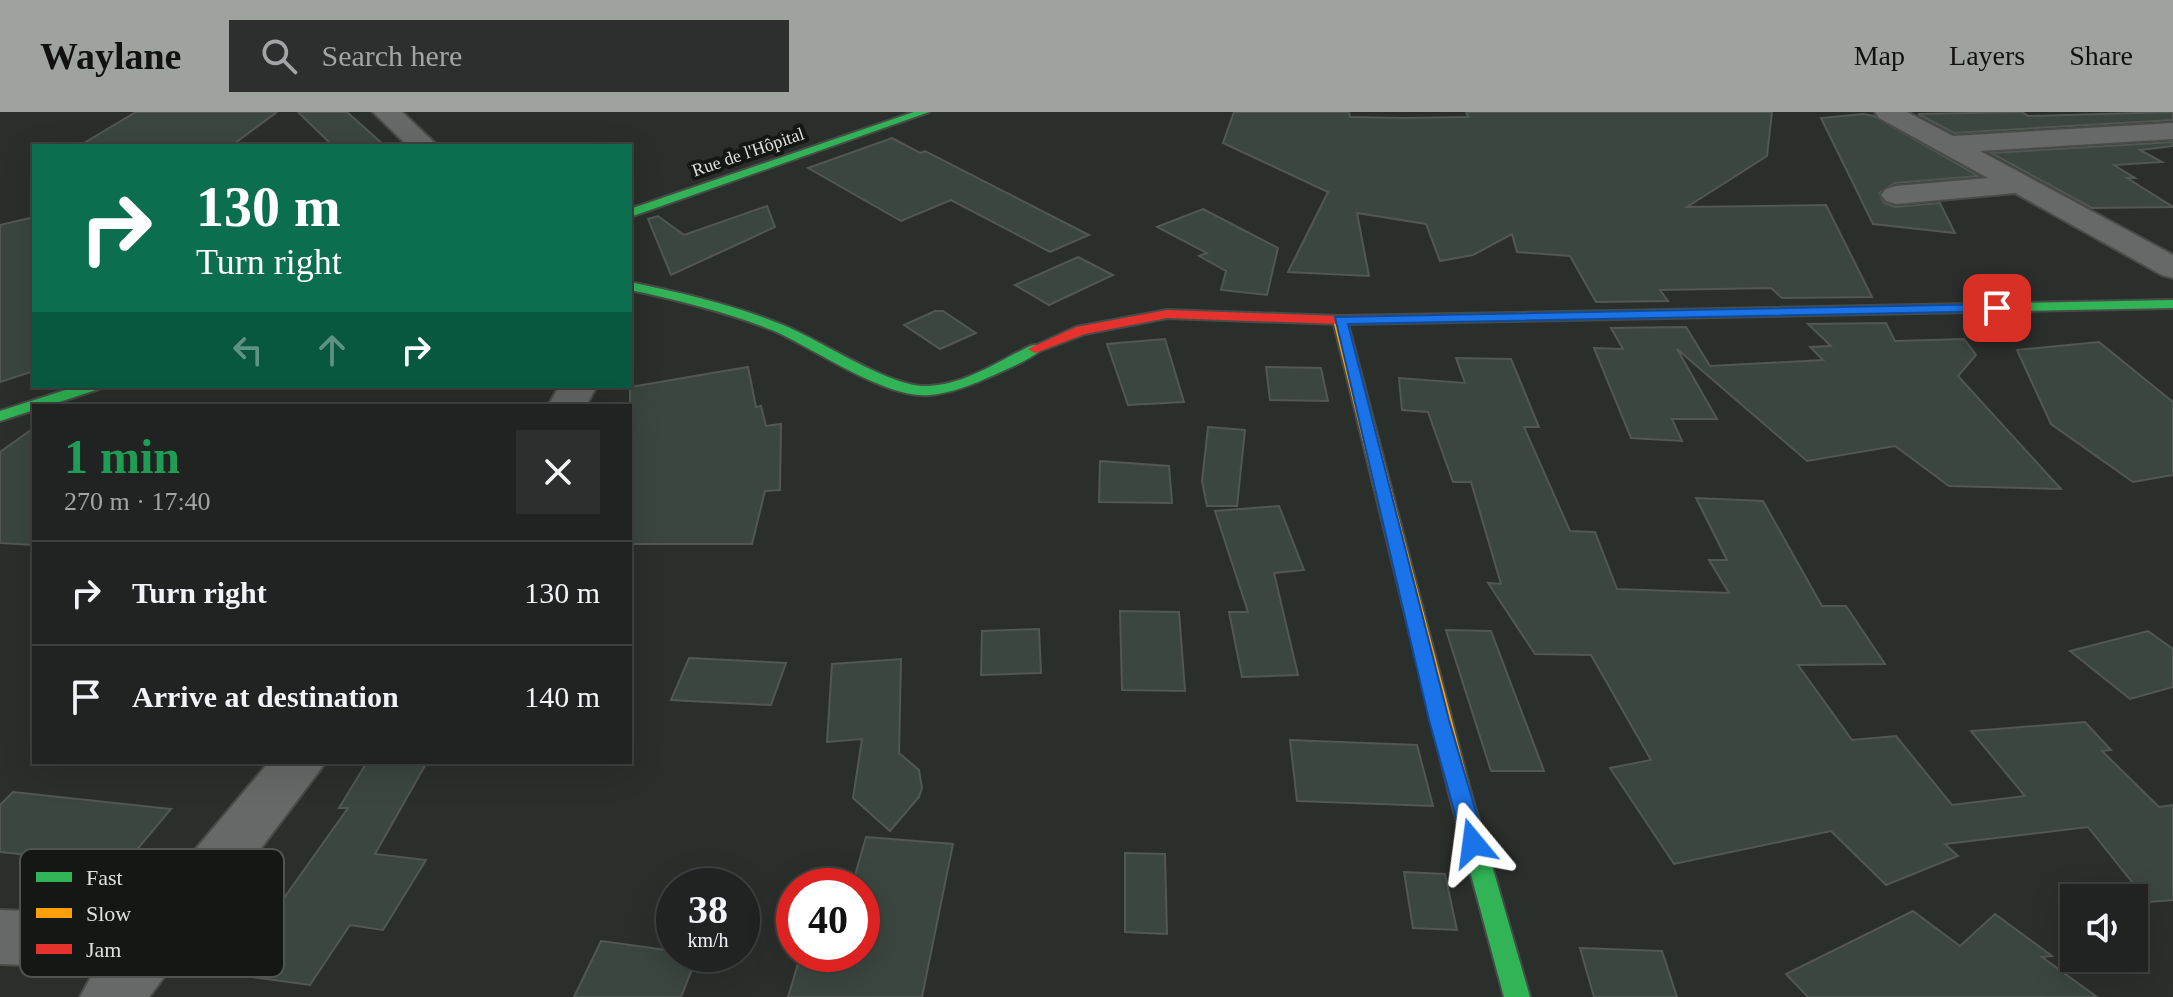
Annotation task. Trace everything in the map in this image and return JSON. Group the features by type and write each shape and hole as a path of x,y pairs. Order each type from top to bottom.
{"street":[{"path":"386,112 422,144"},
{"name":"Rue de l'Hôpital","path":"632,212 924,112"},
{"path":"1888,112 2173,268"},
{"path":"1948,145 2173,131"},
{"path":"1896,195 2021,184"},
{"path":"632,286 673,295 791,333 898,385 926,391 959,382 1081,330 1136,319 1189,314 1340,320 2173,304"},
{"path":"1340,320 1439,720 1517,997"},
{"path":"38,404 88,388"},
{"path":"0,416 32,406"},
{"path":"230,849 298,764"},
{"path":"0,937 20,938"},
{"path":"111,997 127,977"}],"building":[{"path":"136,112 277,112 234,144 82,144"},
{"path":"298,112 347,112 383,144 331,144"},
{"path":"1234,112 1349,112 1350,117 1403,118 1468,117 1466,112 1772,112 1767,156 1687,207 1826,205 1872,297 1782,298 1771,288 1660,290 1668,301 1596,302 1570,256 1517,252 1512,234 1473,255 1440,261 1426,224 1357,213 1369,276 1288,272 1328,192 1223,143"},
{"path":"2022,112 2028,116 2173,112 2173,120 1954,133 1918,114"},
{"path":"1863,114 1874,116 1978,176 1895,183 1879,193 1884,203 1895,207 1940,203 1955,233 1873,224 1821,118"},
{"path":"892,138 920,153 925,151 1089,235 1050,252 951,200 901,221 808,168"},
{"path":"2173,142 2173,146 2140,150 2162,162 2114,165 2135,178 2127,178 2173,207 2092,208 1991,153"},
{"path":"767,206 775,227 671,275 648,219 658,216 684,235"},
{"path":"1203,209 1278,248 1267,295 1221,290 1226,271 1199,256 1207,253 1157,227"},
{"path":"32,217 32,372 0,382 0,225"},
{"path":"1078,257 1113,275 1049,305 1015,285"},
{"path":"935,311 943,311 976,333 940,349 904,325"},
{"path":"1886,323 1895,341 1964,339 1976,355 1958,376 2061,489 1949,486 1895,446 1807,461 1677,349 1717,419 1672,419 1682,441 1631,438 1594,348 1623,349 1611,328 1686,327 1710,366 1823,360 1810,347 1831,346 1808,324"},
{"path":"1165,339 1184,402 1128,405 1107,344"},
{"path":"2099,342 2173,402 2173,475 2133,482 2051,424 2017,350"},
{"path":"1456,358 1511,359 1539,427 1524,427 1570,531 1595,532 1617,589 1729,593 1709,560 1727,560 1696,498 1763,501 1822,606 1846,606 1885,664 1798,665 1852,740 1896,736 1952,805 2025,796 1971,731 2085,722 2111,750 2102,751 2159,807 2173,805 2173,900 2148,902 2148,884 2134,884 2088,827 1945,844 1958,856 1886,885 1831,831 1674,864 1610,768 1651,760 1591,655 1535,654 1488,583 1501,584 1471,482 1453,482 1428,412 1402,410 1399,378 1465,383"},
{"path":"748,367 756,407 761,406 766,426 781,424 780,490 765,491 752,544 632,544 632,387"},
{"path":"1266,367 1321,368 1328,401 1270,400"},
{"path":"1208,427 1245,430 1237,506 1207,506 1202,481"},
{"path":"32,429 32,545 0,543 0,452"},
{"path":"1100,461 1169,466 1172,503 1099,502"},
{"path":"1279,506 1304,570 1274,573 1298,675 1242,677 1229,612 1248,612 1215,511"},
{"path":"1120,611 1179,612 1185,691 1122,690"},
{"path":"1039,629 1041,673 981,675 982,631"},
{"path":"1446,630 1491,631 1544,771 1491,771"},
{"path":"2148,631 2173,649 2173,687 2130,699 2070,651"},
{"path":"689,658 786,663 771,705 671,700"},
{"path":"901,659 899,753 919,770 922,788 919,797 890,831 853,798 862,739 827,742 832,664"},
{"path":"1290,740 1417,745 1433,806 1297,801"},
{"path":"366,764 426,764 375,854 426,860 383,930 350,925 310,985 252,977 284,977 284,898 348,808 339,808"},
{"path":"13,792 171,809 137,849 20,849 20,854 0,852 0,805"},
{"path":"866,837 953,844 922,997 788,997 796,972 880,972 880,868 857,868"},
{"path":"1125,853 1165,854 1167,934 1125,932"},
{"path":"1404,872 1445,874 1457,930 1413,928"},
{"path":"1913,911 1960,946 1995,914 2052,956 2042,957 2060,972 2097,997 1808,997 1786,974"},
{"path":"601,941 656,949 656,972 691,972 681,997 574,997"},
{"path":"1580,948 1662,951 1677,997 1594,997"}],"traffic: fast":[{"path":"632,212 924,112"},
{"path":"632,286 754,319 793,334 879,378 914,390 927,391 955,385 1035,349"},
{"path":"1456,318 2173,304"},
{"path":"38,404 88,388"},
{"path":"0,416 32,406"},
{"path":"1460,793 1517,997"}],"traffic: slow":[{"path":"1340,320 1460,793"}],"traffic: jam":[{"path":"1035,349 1081,330 1167,314 1340,320 1456,318"}],"route":[{"path":"1473,843 1439,720 1340,320 1997,308"}]}
